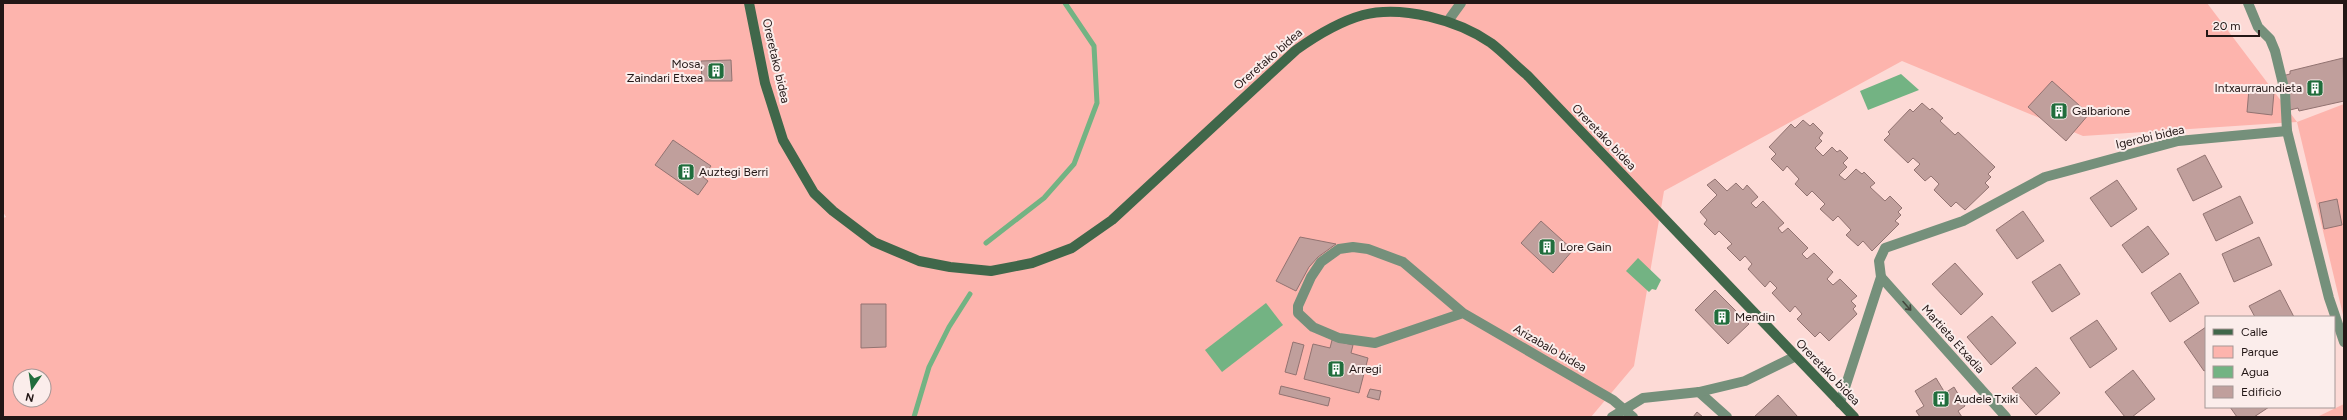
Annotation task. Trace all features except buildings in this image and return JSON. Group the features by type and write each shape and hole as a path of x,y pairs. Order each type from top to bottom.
{"main road":[{"name":"Oreretako bidea","path":"749,3 765,83 783,140 814,193 833,211 874,242 919,261 950,268 991,271 1032,263 1072,248 1112,220 1296,50 1319,33 1364,15 1386,12 1418,14 1448,21 1491,43 1527,75 1794,357 1854,417"}],"street":[{"path":"1448,21 1461,3"},
{"path":"2248,3 2258,27 2270,39 2275,51 2284,92 2287,131 2329,298 2344,342"},
{"name":"Igerobi bidea","path":"1881,277 1880,262 1885,248 1963,221 2045,177 2178,141 2287,131"},
{"name":"Arizabalo bidea","path":"1463,313 1375,343 1339,338 1313,327 1298,313 1298,306 1311,277 1321,262 1339,249 1368,249 1403,262 1463,313 1613,400 1633,417"},
{"path":"1840,404 1881,277"},
{"name":"Martieta Etxadia","path":"1881,277 2006,417"},
{"path":"1612,417 1643,398 1699,392 1745,381 1794,357"},
{"path":"1699,392 1727,417"}],"green space":[{"path":"3,3 2207,3 2297,122 2083,136 1902,61 1664,191 1634,366 1591,417 3,417 3,218 6,217 3,212"},
{"path":"2344,104 2344,319 2297,122"},
{"path":"2344,404 2344,417 2317,417"}],"water":[{"path":"1901,74 1919,90 1868,110 1860,91"},
{"path":"1638,258 1661,280 1656,290 1652,289 1649,292 1626,271"},
{"path":"1266,303 1283,325 1222,372 1205,350"}],"waterway":[{"path":"986,243 1044,198 1074,164 1097,103 1094,46 1065,3"},
{"path":"914,417 929,367 949,327 970,294"}],"place":[{"name":"Mosa, Zaindari Etxea","path":"716,71"},
{"name":"Intxaurraundieta","path":"2315,88"},
{"name":"Galbarione","path":"2059,111"},
{"name":"Auztegi Berri","path":"686,172"},
{"name":"Lore Gain","path":"1547,247"},
{"name":"Mendin","path":"1722,317"},
{"name":"Arregi","path":"1336,369"},
{"name":"Audele Txiki","path":"1941,399"}]}
